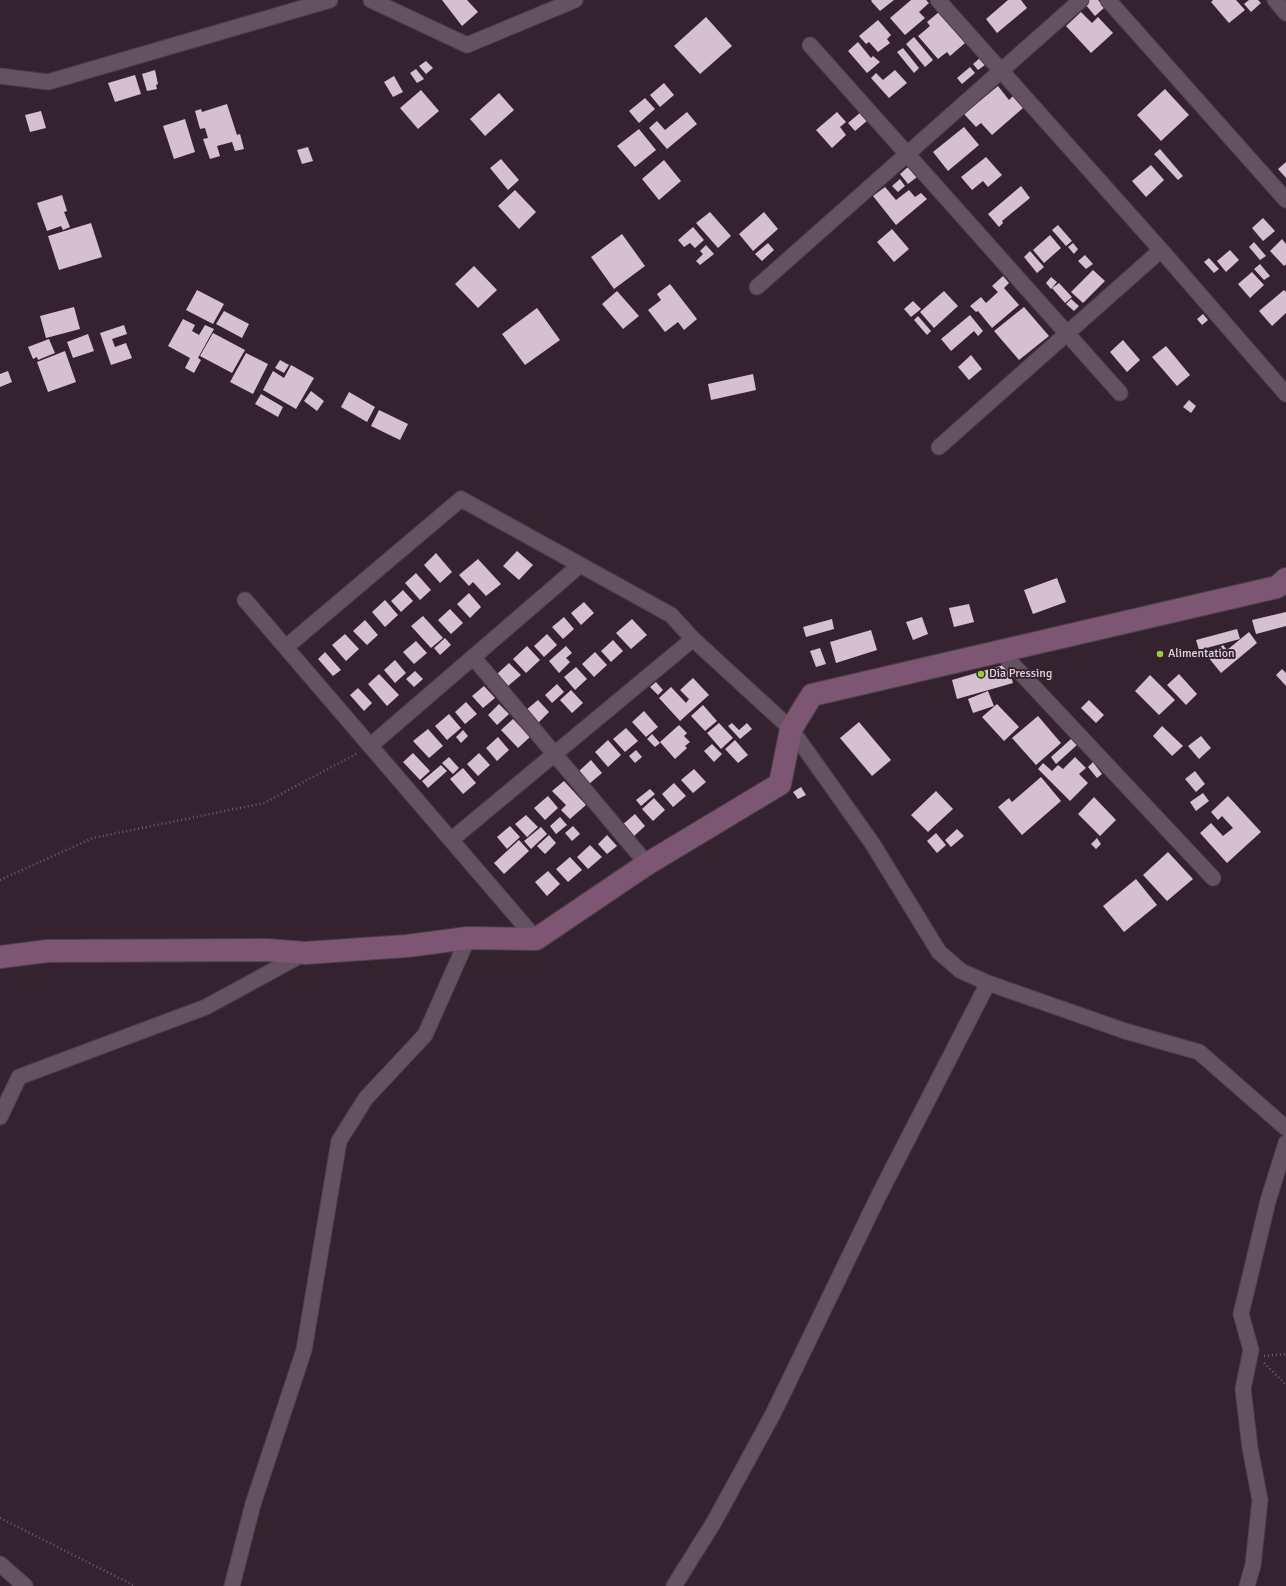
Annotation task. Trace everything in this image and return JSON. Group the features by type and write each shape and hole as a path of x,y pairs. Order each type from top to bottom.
{"street":[{"path":"0,76 48,82 330,0"},
{"path":"371,0 467,45 575,0"},
{"path":"938,0 1161,250 1286,394"},
{"path":"757,287 1081,0"},
{"path":"1108,0 1286,200"},
{"path":"1275,0 1286,13"},
{"path":"810,45 1120,393"},
{"path":"939,447 1161,250"},
{"path":"286,647 461,499 671,615 693,639 791,729 872,843 939,952 961,971 988,983 1125,1030 1198,1052 1286,1128"},
{"path":"370,746 580,564"},
{"path":"0,957 47,951 267,950 305,953 407,946 468,938 536,939 647,864 780,784 791,729 812,695 1277,587 1286,579"},
{"path":"245,600 536,939"},
{"path":"451,840 693,639"},
{"path":"1002,652 1213,878"},
{"path":"473,657 647,864"},
{"path":"232,1586 253,1504 304,1350 338,1141 366,1098 425,1035 468,938"},
{"path":"0,1117 19,1077 206,1007 305,953"},
{"path":"674,1586 714,1522 773,1414 879,1195 988,983"},
{"path":"1247,1586 1253,1565 1260,1500 1250,1448 1243,1389 1251,1350 1241,1314 1268,1201 1286,1144"},
{"path":"0,1564 25,1586"}],"path":[{"path":"0,880 93,838 264,802 370,746"},
{"path":"1251,1350 1263,1356 1286,1354"},
{"path":"1251,1350 1286,1385"},
{"path":"0,1518 135,1586"}],"building":[{"path":"442,0 467,0 478,12 462,26"},
{"path":"894,0 880,11 871,1"},
{"path":"911,0 926,0 929,3 919,12 925,18 905,35 890,18"},
{"path":"1008,0 1021,0 1027,8 997,33 986,19"},
{"path":"1089,0 1098,0 1105,7 1095,16 1085,4"},
{"path":"1213,0 1236,0 1245,10 1229,23 1211,2"},
{"path":"1249,0 1258,0 1261,3 1251,12 1244,4"},
{"path":"939,12 965,43 950,56 947,52 938,59 918,36 930,26 927,22"},
{"path":"1081,12 1092,23 1098,17 1113,33 1091,53 1066,26"},
{"path":"706,17 732,46 700,74 674,46"},
{"path":"878,20 891,35 887,39 890,43 878,52 869,42 866,44 859,36"},
{"path":"914,37 933,60 925,67 906,44"},
{"path":"858,42 871,58 873,56 880,62 867,73 848,51"},
{"path":"903,48 919,68 914,73 897,52"},
{"path":"980,58 985,65 978,70 973,64"},
{"path":"426,61 433,68 426,74 419,66"},
{"path":"970,67 975,73 962,84 957,78"},
{"path":"416,69 424,79 417,83 410,73"},
{"path":"155,70 158,84 156,85 157,89 147,91 142,74"},
{"path":"895,70 907,83 889,98 871,78 876,73 883,80"},
{"path":"135,75 141,94 115,102 108,83"},
{"path":"394,76 403,92 393,97 384,82"},
{"path":"664,83 674,95 660,107 650,95"},
{"path":"998,86 1009,100 1013,96 1023,108 992,135 981,123 976,127 964,114"},
{"path":"1165,89 1189,115 1161,141 1137,115"},
{"path":"421,90 439,111 418,129 400,108"},
{"path":"499,93 514,110 485,136 470,119"},
{"path":"645,98 655,109 639,123 629,111"},
{"path":"227,104 237,135 240,134 244,149 235,151 232,142 217,146 220,156 210,159 203,139 208,138 205,128 200,129 195,111 201,109 202,112"},
{"path":"41,111 46,128 30,132 25,115"},
{"path":"687,112 697,124 667,149 649,128 657,121 665,130"},
{"path":"837,112 846,122 840,127 846,135 832,148 816,130"},
{"path":"861,112 868,120 855,131 848,123"},
{"path":"185,119 195,152 174,159 163,126"},
{"path":"964,127 979,145 948,171 933,152"},
{"path":"639,129 656,150 635,167 617,146"},
{"path":"308,147 313,161 302,164 297,150"},
{"path":"1160,149 1183,176 1178,180 1154,154"},
{"path":"986,157 1002,175 988,187 983,181 972,190 961,177"},
{"path":"501,159 519,180 508,190 490,168"},
{"path":"664,160 681,181 659,200 642,179"},
{"path":"1286,162 1286,178 1278,169"},
{"path":"1151,165 1164,180 1146,197 1132,181"},
{"path":"908,167 917,177 908,184 900,174"},
{"path":"900,179 905,186 898,192 892,186"},
{"path":"1021,186 1030,198 1002,221 1003,223 999,227 988,214"},
{"path":"885,187 896,200 909,190 915,197 921,193 927,199 896,225 873,196"},
{"path":"515,190 536,212 519,229 498,206"},
{"path":"62,195 67,211 64,212 70,227 63,230 61,226 47,231 37,203"},
{"path":"710,212 731,236 718,248 696,223"},
{"path":"764,212 778,229 753,251 739,234"},
{"path":"1263,218 1275,231 1263,241 1252,228"},
{"path":"91,223 102,257 59,270 48,236"},
{"path":"1058,225 1072,241 1066,246 1052,230"},
{"path":"693,227 704,240 695,248 690,243 684,247 678,240"},
{"path":"892,229 909,249 894,262 877,242"},
{"path":"622,234 645,266 614,289 591,257"},
{"path":"1050,235 1061,248 1044,263 1033,250"},
{"path":"1282,239 1286,244 1286,264 1284,266 1270,251"},
{"path":"1254,242 1266,256 1260,260 1249,247"},
{"path":"768,243 774,250 762,261 755,254"},
{"path":"1073,243 1078,249 1074,254 1068,247"},
{"path":"706,245 714,254 700,265 696,261 703,254 700,251"},
{"path":"1230,250 1239,260 1226,272 1217,261"},
{"path":"1030,251 1044,267 1037,273 1024,257"},
{"path":"1085,255 1093,264 1086,269 1078,261"},
{"path":"1209,258 1219,269 1214,273 1204,262"},
{"path":"1260,264 1270,276 1264,280 1254,269"},
{"path":"474,266 497,290 478,308 455,284"},
{"path":"1093,270 1105,281 1083,303 1071,292"},
{"path":"1252,272 1264,285 1250,298 1238,284"},
{"path":"1003,276 1009,283 1004,288 1019,305 992,328 978,311 976,312 970,306 981,297 986,303 998,292 992,286"},
{"path":"1051,277 1057,282 1051,289 1046,283"},
{"path":"1059,283 1072,297 1065,303 1052,288"},
{"path":"670,284 697,319 684,330 678,322 665,332 648,310 661,300 657,294"},
{"path":"197,290 224,304 213,324 186,310"},
{"path":"1284,290 1286,292 1286,313 1272,326 1259,311"},
{"path":"617,291 639,316 623,329 602,304"},
{"path":"944,291 958,306 934,328 920,312"},
{"path":"1071,299 1079,306 1074,311 1066,304"},
{"path":"913,301 921,309 911,317 904,309"},
{"path":"74,307 80,329 46,338 40,316"},
{"path":"1024,307 1049,336 1019,360 994,331"},
{"path":"537,308 560,340 525,365 502,334"},
{"path":"224,311 249,324 242,338 216,324"},
{"path":"1203,314 1208,320 1202,325 1197,319"},
{"path":"970,315 983,331 978,336 974,331 951,351 941,339"},
{"path":"918,316 931,331 927,335 914,320"},
{"path":"183,319 195,325 192,331 199,335 205,325 214,329 198,358 201,360 194,373 185,368 190,358 168,346"},
{"path":"124,325 127,334 112,339 115,347 126,343 132,358 111,365 100,333"},
{"path":"213,333 245,350 232,373 200,356"},
{"path":"88,334 94,351 73,358 67,342"},
{"path":"49,339 55,353 38,360 37,357 33,359 28,347"},
{"path":"1123,340 1140,360 1127,372 1110,352"},
{"path":"1166,346 1190,375 1177,386 1152,357"},
{"path":"65,351 76,382 48,392 37,362"},
{"path":"246,353 268,364 253,394 230,382"},
{"path":"971,355 982,369 969,380 958,367"},
{"path":"280,360 289,365 284,373 275,368"},
{"path":"291,365 314,378 296,409 263,390 273,371 284,378"},
{"path":"8,371 12,382 0,387 0,374"},
{"path":"753,374 756,390 711,400 708,384"},
{"path":"311,391 324,401 317,411 304,401"},
{"path":"349,392 375,407 367,422 341,407"},
{"path":"261,394 283,407 278,417 255,404"},
{"path":"1189,400 1196,406 1191,413 1183,407"},
{"path":"379,410 408,424 400,440 371,426"},
{"path":"517,551 533,565 519,580 503,566"},
{"path":"436,553 452,572 440,583 424,565"},
{"path":"478,559 501,584 486,596 473,582 469,586 459,575"},
{"path":"416,573 431,590 420,600 405,583"},
{"path":"1057,578 1066,602 1033,614 1024,590"},
{"path":"403,590 413,601 401,612 391,601"},
{"path":"469,593 481,607 470,618 457,604"},
{"path":"385,600 398,615 385,627 372,612"},
{"path":"584,602 594,613 581,625 571,613"},
{"path":"969,604 974,622 954,627 949,608"},
{"path":"450,609 463,623 451,634 438,620"},
{"path":"1286,612 1286,626 1256,634 1252,620"},
{"path":"423,616 443,638 431,648 411,626"},
{"path":"564,617 574,629 563,639 552,627"},
{"path":"922,617 928,634 913,640 906,622"},
{"path":"632,619 647,635 631,649 616,633"},
{"path":"832,619 834,629 806,637 803,627"},
{"path":"365,620 378,635 367,645 353,631"},
{"path":"1237,629 1240,639 1199,650 1196,640"},
{"path":"871,630 877,650 836,663 830,642"},
{"path":"1249,632 1257,643 1221,673 1208,657 1223,645 1227,650"},
{"path":"345,634 359,649 346,661 332,645"},
{"path":"547,634 557,645 544,657 534,646"},
{"path":"445,638 451,645 440,655 434,648"},
{"path":"613,640 623,651 611,662 601,651"},
{"path":"416,641 427,653 414,664 403,652"},
{"path":"527,646 540,660 526,673 513,659"},
{"path":"566,646 572,653 566,658 570,662 559,673 549,661"},
{"path":"820,648 826,664 816,667 810,651"},
{"path":"325,652 341,670 333,676 318,659"},
{"path":"595,652 607,665 594,677 582,664"},
{"path":"395,660 406,673 395,683 384,670"},
{"path":"509,663 521,675 508,686 497,674"},
{"path":"1007,664 1013,683 957,699 952,680"},
{"path":"576,667 587,679 575,690 564,677"},
{"path":"1282,669 1286,673 1286,686 1276,675"},
{"path":"415,671 423,679 414,687 406,679"},
{"path":"379,674 399,695 387,706 368,684"},
{"path":"1179,674 1197,694 1186,705 1167,685"},
{"path":"1150,675 1175,700 1159,715 1135,691"},
{"path":"693,678 709,695 680,721 659,698 671,687 686,703 689,699 680,690"},
{"path":"656,682 663,690 658,695 650,687"},
{"path":"557,684 564,692 552,703 545,695"},
{"path":"484,686 495,698 483,708 472,696"},
{"path":"358,688 372,703 364,711 350,695"},
{"path":"571,690 583,703 572,713 560,700"},
{"path":"988,691 994,706 973,713 968,699"},
{"path":"538,700 549,712 538,723 526,710"},
{"path":"1089,700 1104,715 1096,723 1081,708"},
{"path":"466,702 477,714 465,724 455,712"},
{"path":"499,704 509,714 497,725 488,715"},
{"path":"997,704 1019,727 1004,741 982,717"},
{"path":"703,705 717,721 705,731 691,716"},
{"path":"644,711 658,727 646,737 632,722"},
{"path":"449,714 461,728 447,740 435,726"},
{"path":"1038,716 1061,743 1036,765 1012,738"},
{"path":"513,719 530,737 518,748 501,730"},
{"path":"859,722 891,760 872,776 840,738"},
{"path":"719,723 733,738 721,749 707,733"},
{"path":"732,723 739,730 747,723 752,729 740,739 728,726"},
{"path":"679,725 687,733 684,736 690,742 685,746 687,748 675,759 660,742"},
{"path":"1162,726 1183,746 1172,756 1153,736"},
{"path":"626,728 638,741 625,752 613,739"},
{"path":"428,729 443,746 429,758 413,741"},
{"path":"463,730 468,736 461,743 456,737"},
{"path":"652,734 660,743 655,747 647,739"},
{"path":"1201,736 1211,748 1199,759 1188,746"},
{"path":"498,737 509,750 497,761 486,748"},
{"path":"1071,739 1077,745 1056,764 1051,757"},
{"path":"608,740 621,755 608,767 595,752"},
{"path":"735,740 748,755 738,763 725,749"},
{"path":"712,744 722,754 714,762 704,751"},
{"path":"636,750 642,757 635,763 629,756"},
{"path":"413,753 430,771 420,780 403,762"},
{"path":"479,753 490,765 478,776 467,764"},
{"path":"449,757 459,768 453,774 442,763"},
{"path":"1075,757 1086,768 1079,774 1088,783 1070,801 1038,769 1043,763 1052,771 1058,765 1063,769"},
{"path":"591,760 602,773 589,784 578,772"},
{"path":"1093,762 1102,774 1097,778 1088,767"},
{"path":"441,765 447,771 428,788 422,781"},
{"path":"463,768 476,783 463,794 450,779"},
{"path":"694,769 706,782 693,793 681,780"},
{"path":"1195,771 1205,784 1196,792 1185,779"},
{"path":"1041,777 1061,801 1022,835 998,807 1009,798 1012,802"},
{"path":"564,781 586,805 570,819 561,810 566,805 552,791"},
{"path":"674,783 686,796 673,807 662,794"},
{"path":"801,787 806,795 798,799 793,792"},
{"path":"650,789 655,794 641,806 636,800"},
{"path":"936,791 953,809 928,832 911,815"},
{"path":"1203,793 1209,801 1196,811 1190,802"},
{"path":"548,796 558,808 545,820 534,808"},
{"path":"1228,796 1261,832 1227,863 1200,833 1211,823 1223,836 1233,828 1222,816 1218,820 1211,812"},
{"path":"1094,797 1116,820 1100,836 1078,814"},
{"path":"654,798 665,810 653,821 642,809"},
{"path":"635,814 645,826 633,837 622,825"},
{"path":"526,815 538,827 527,837 515,824"},
{"path":"560,817 567,825 556,834 550,826"},
{"path":"510,826 520,837 507,849 497,837"},
{"path":"573,826 580,834 572,841 565,833"},
{"path":"541,827 547,834 531,849 524,841"},
{"path":"957,829 964,836 951,847 945,840"},
{"path":"936,833 946,845 937,853 927,841"},
{"path":"549,835 556,843 545,854 537,846"},
{"path":"607,835 617,846 607,854 598,844"},
{"path":"1097,838 1101,844 1096,849 1091,844"},
{"path":"519,840 529,851 504,874 494,863"},
{"path":"590,845 602,857 588,869 577,857"},
{"path":"1168,852 1193,879 1167,901 1143,875"},
{"path":"570,857 582,870 568,882 556,869"},
{"path":"548,871 560,884 547,896 535,882"},
{"path":"1136,879 1157,905 1124,932 1103,906"}],"place":[{"name":"Alimentation","path":"1160,654"},
{"name":"Dia Pressing","path":"981,674"}]}
